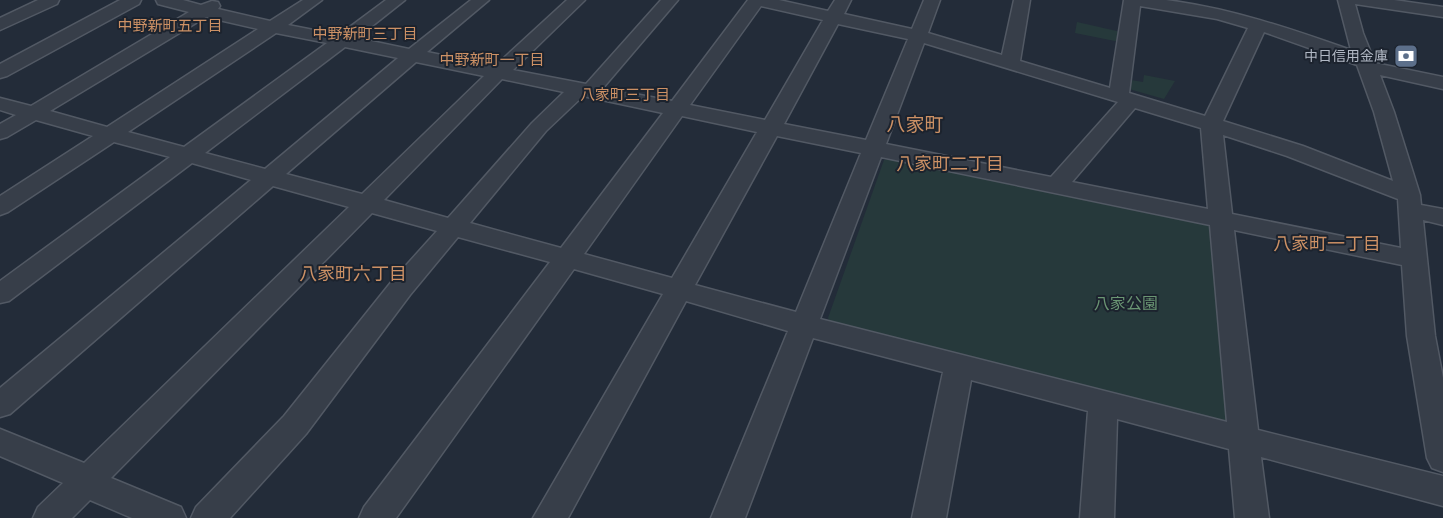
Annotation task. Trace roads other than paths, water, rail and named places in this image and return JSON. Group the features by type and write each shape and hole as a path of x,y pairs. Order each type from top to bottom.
{"street":[{"path":"0,26 51,0"},
{"path":"0,72 133,0"},
{"path":"164,0 274,27 1415,259"},
{"path":"0,133 222,0"},
{"path":"0,208 314,0"},
{"path":"0,294 397,0"},
{"path":"0,405 413,55 481,0"},
{"path":"50,518 499,72 577,0"},
{"path":"208,518 295,425 401,288 539,127 585,89 670,0"},
{"path":"376,518 756,0 838,9 918,36 1211,124 1296,151 1443,217"},
{"path":"728,518 932,0"},
{"path":"1010,63 1022,0"},
{"path":"1056,186 1125,98 1133,0 1219,14 1295,36 1366,64 1443,83"},
{"path":"1346,0 1354,32 1384,112 1410,202 1421,336 1443,458"},
{"path":"1359,0 1443,12"},
{"path":"550,518 773,128 838,9"},
{"path":"1252,518 1211,124 1258,26"},
{"path":"0,104 567,258 804,325 1443,491"},
{"path":"929,518 959,365"},
{"path":"1097,518 1103,402"},
{"path":"0,442 169,518"}],"place":[{"name":"中日信用金庫","path":"1406,56"}],"district":[{"name":"中野新町五丁目","path":"170,26"},
{"name":"中野新町三丁目","path":"365,34"},
{"name":"中野新町一丁目","path":"492,60"},
{"name":"八家町三丁目","path":"625,95"},
{"name":"八家町","path":"915,124"},
{"name":"八家町二丁目","path":"950,164"},
{"name":"八家町一丁目","path":"1327,244"},
{"name":"八家町六丁目","path":"353,274"}],"park label":[{"name":"八家公園","path":"1126,303"}]}
